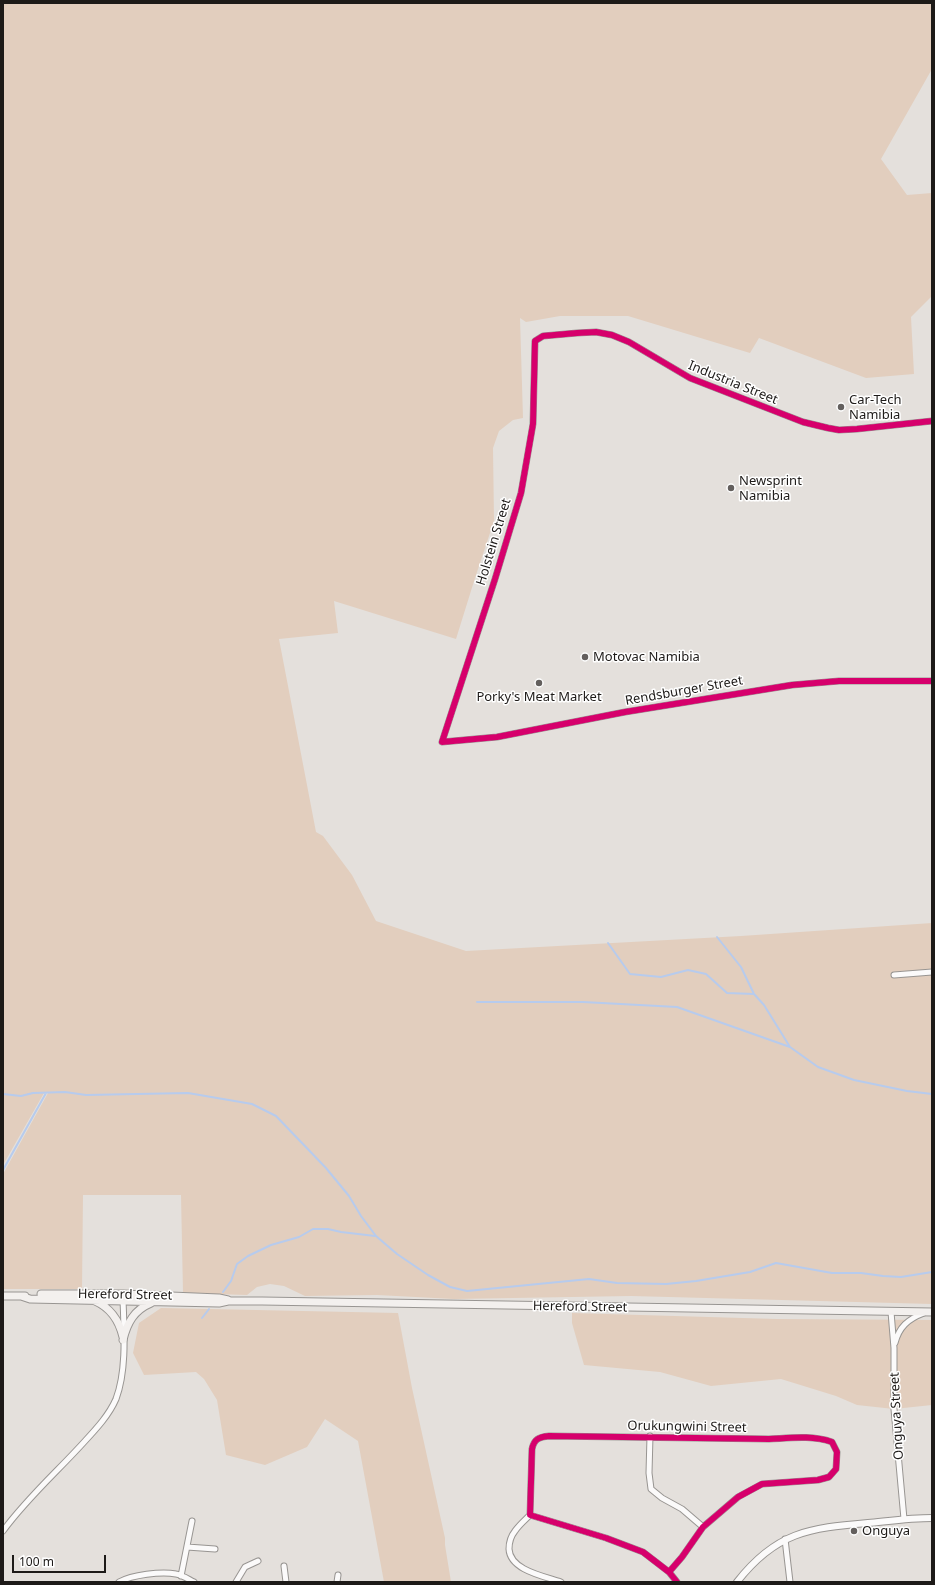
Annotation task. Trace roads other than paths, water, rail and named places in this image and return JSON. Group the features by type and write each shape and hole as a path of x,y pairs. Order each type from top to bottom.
{"main road":[{"name":"Hereford Street","path":"3,1296 21,1296 30,1294 123,1298 219,1298 228,1300 930,1312"},
{"name":"Hereford Street","path":"21,1296 30,1299 92,1300 123,1298 157,1301 219,1303 228,1300"},
{"path":"92,1300 104,1306 115,1316 121,1329 123,1339"},
{"path":"123,1339 126,1329 134,1315 145,1306 157,1301"}],"street":[{"name":"Industria Street","path":"535,341 543,336 578,333 596,332 612,335 628,342 690,378 803,422 828,428 839,430 857,429 932,421"},
{"name":"Holstein Street","path":"442,742 495,579 521,493 533,424 535,341"},
{"name":"Rendsburger Street","path":"442,742 497,737 625,712 792,685 839,681 932,681"},
{"path":"894,974 932,972"},
{"path":"3,1531 26,1503 65,1464 108,1414 116,1398 121,1380 123,1298"},
{"name":"Onguya Street","path":"890,1312 894,1348 894,1409 904,1519"},
{"path":"894,1348 898,1333 903,1325 909,1320 930,1312"},
{"name":"Orukungwini Street","path":"530,1515 532,1449 537,1438 548,1436 650,1436 821,1439 832,1442 836,1452 836,1469 829,1477 818,1480 762,1484 738,1497 703,1527 682,1557 669,1572"},
{"path":"650,1436 649,1473 651,1489 662,1498 682,1509 703,1527"},
{"path":"561,1582 520,1567 514,1562 510,1555 509,1544 514,1532 530,1515 569,1526 643,1552 669,1572 677,1582"},
{"path":"737,1582 758,1559 785,1539 797,1534 817,1528 904,1519 932,1518"},
{"path":"181,1576 192,1520"},
{"path":"785,1539 790,1582"},
{"path":"187,1547 215,1549"},
{"path":"236,1582 245,1567 258,1561"},
{"path":"284,1566 286,1582"},
{"path":"119,1582 125,1579 146,1575 170,1574 181,1576 194,1582"},
{"path":"337,1582 338,1575"}],"waterway":[{"path":"717,937 741,967 754,994 764,1005 790,1047"},
{"path":"608,943 630,974 661,977 688,970 706,974 727,993 754,994"},
{"path":"477,1002 583,1002 677,1007 790,1047 818,1067 854,1080 907,1091 932,1094"},
{"path":"3,1094 21,1096 33,1093 65,1092 86,1095 188,1093 252,1104 276,1116 326,1168 349,1196 361,1216 376,1236 397,1254 428,1275 450,1287 467,1291 589,1279 617,1283 666,1284 696,1281 750,1272 776,1263 832,1273 861,1273 883,1276 901,1277 932,1272"},
{"path":"3,1170 46,1093"},
{"path":"223,1292 231,1281 237,1264 248,1256 271,1245 299,1237 313,1229 328,1229 375,1236"},
{"path":"202,1318 209,1309"}],"place":[{"name":"Car-Tech Namibia","path":"841,407"},
{"name":"Newsprint Namibia","path":"731,488"},
{"name":"Motovac Namibia","path":"585,657"},
{"name":"Porky's Meat Market","path":"539,683"},
{"name":"Onguya","path":"854,1531"}]}
